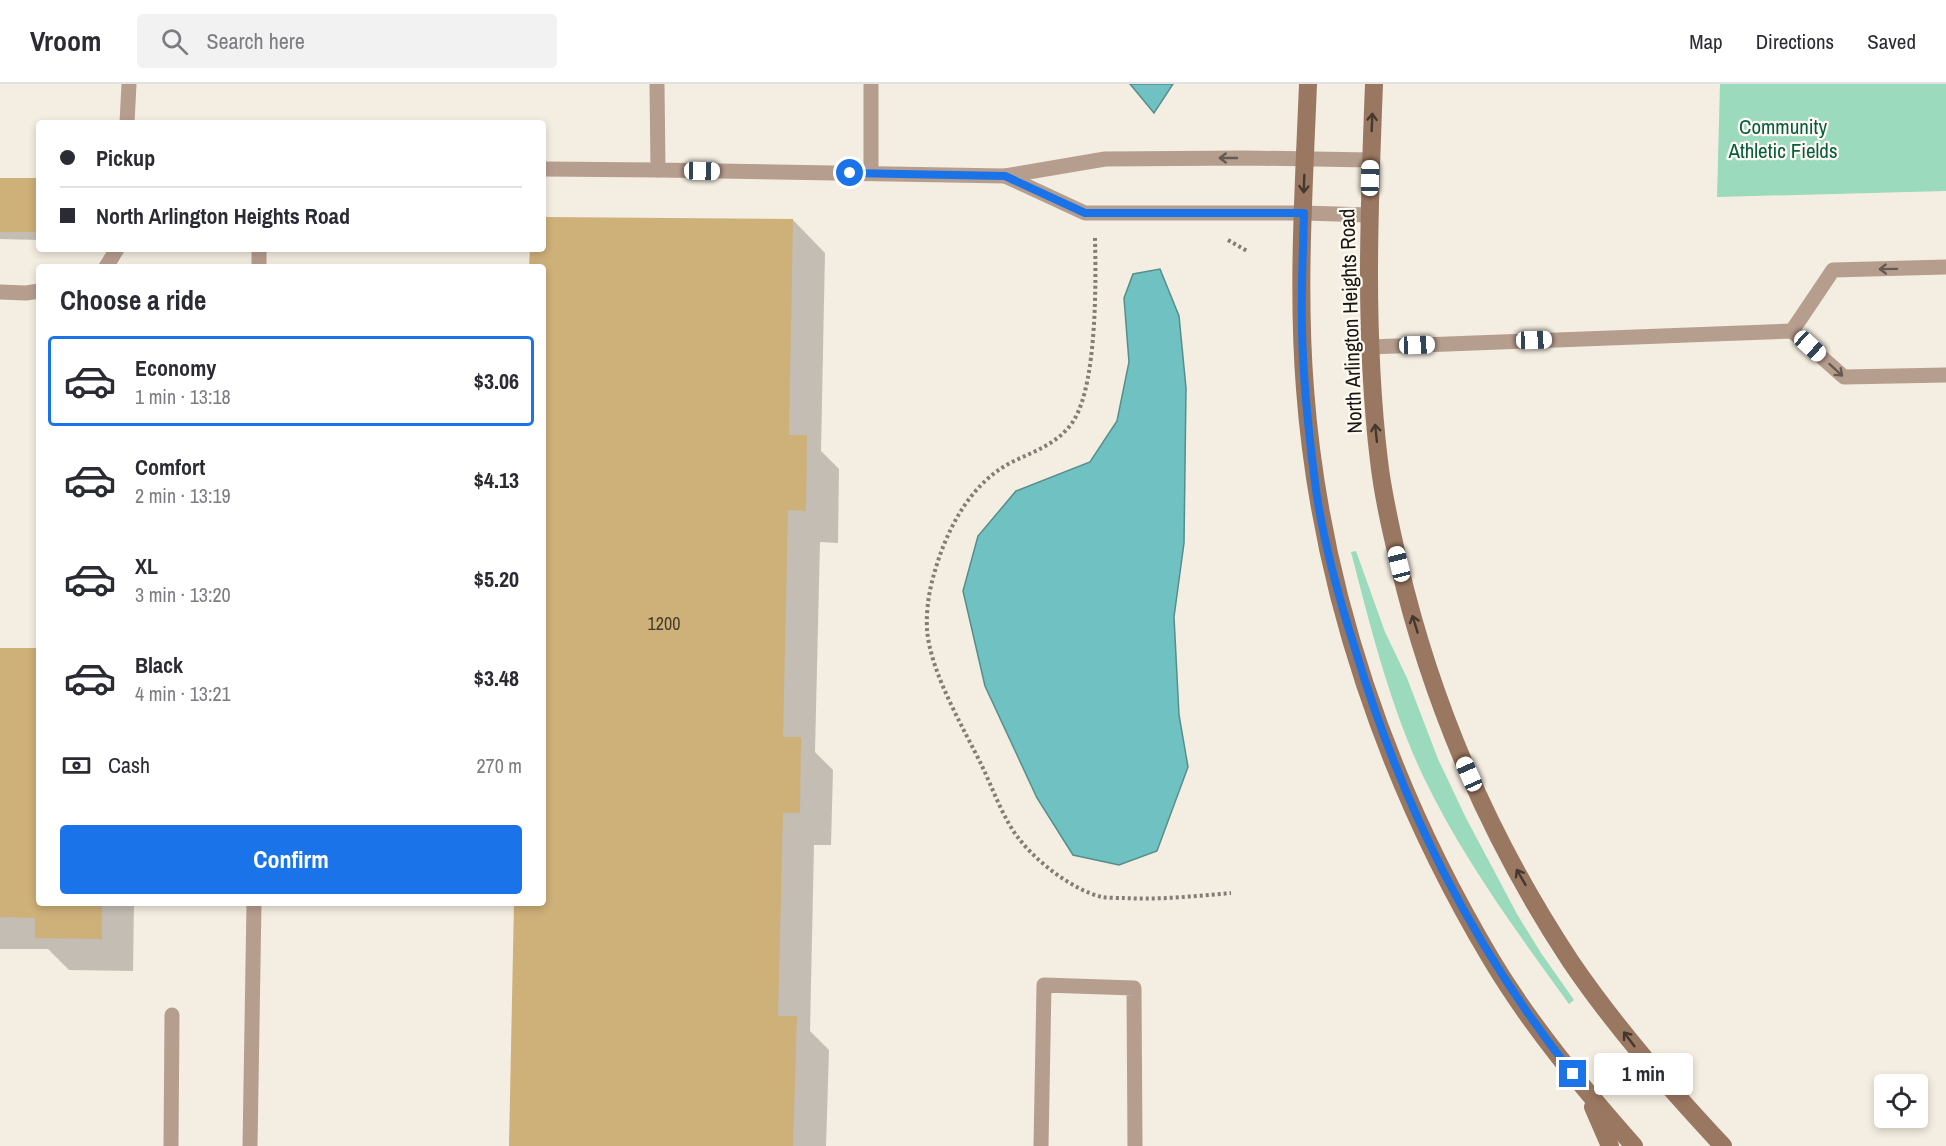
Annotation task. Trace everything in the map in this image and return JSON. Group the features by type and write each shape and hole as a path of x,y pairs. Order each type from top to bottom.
{"main road":[{"name":"North Arlington Heights Road","path":"1308,84 1304,213 1305,390 1317,493 1337,593 1364,681 1385,742 1416,816 1446,878 1492,960 1538,1029 1634,1146"},
{"name":"North Arlington Heights Road","path":"1374,84 1368,286 1379,464 1390,526 1408,603 1432,680 1461,755 1494,830 1571,962 1641,1055 1723,1146"},
{"path":"1585,1089 1610,1146"}],"lane":[{"path":"127,120 129,84"},
{"path":"657,84 658,170"},
{"path":"871,84 871,174"},
{"path":"546,170 1005,176 1105,159 1371,160"},
{"path":"1005,176 1085,213 1369,215"},
{"path":"1792,331 1833,270 1946,267"},
{"path":"0,292 36,291"},
{"path":"1370,347 1792,331 1844,378 1946,375"},
{"path":"250,1146 254,906"},
{"path":"1041,1146 1044,985 1134,988 1135,1146"},
{"path":"171,1146 172,1015"}],"path":[{"path":"1095,235 1094,323 1083,399 1074,419 1057,439 1010,464 975,489 957,517 934,574 928,602 927,630 941,680 999,803 1018,838 1042,865 1070,883 1102,897 1141,899 1231,893"}],"green space":[{"name":"Community Athletic Fields","path":"1720,84 1946,84 1946,191 1717,197"},
{"path":"1356,551 1385,632 1407,678 1438,759 1466,818 1517,914 1574,1000 1569,1004 1473,866 1424,778 1401,723 1382,667 1351,552"}],"water":[{"path":"1130,84 1173,84 1154,113"},
{"path":"1160,269 1179,316 1186,388 1184,543 1174,617 1179,715 1188,767 1157,851 1119,865 1073,855 1037,798 985,686 963,591 978,536 1016,491 1090,462 1117,421 1129,362 1124,298 1133,274"}],"building":[{"path":"0,178 36,178 36,232 0,232"},
{"path":"546,217 793,219 789,435 807,435 806,511 788,510 783,737 801,737 800,813 783,813 778,1016 797,1016 793,1146 509,1146 514,906 546,906 546,264 529,264 530,252 546,252"},
{"path":"0,648 36,648 36,906 102,906 102,939 35,938 35,918 0,917"}],"route":[{"path":"850,173 1005,176 1085,213 1304,213 1302,327 1305,390 1317,493 1337,593 1364,681 1385,742 1416,816 1446,878 1492,960 1538,1029 1573,1074"}]}
